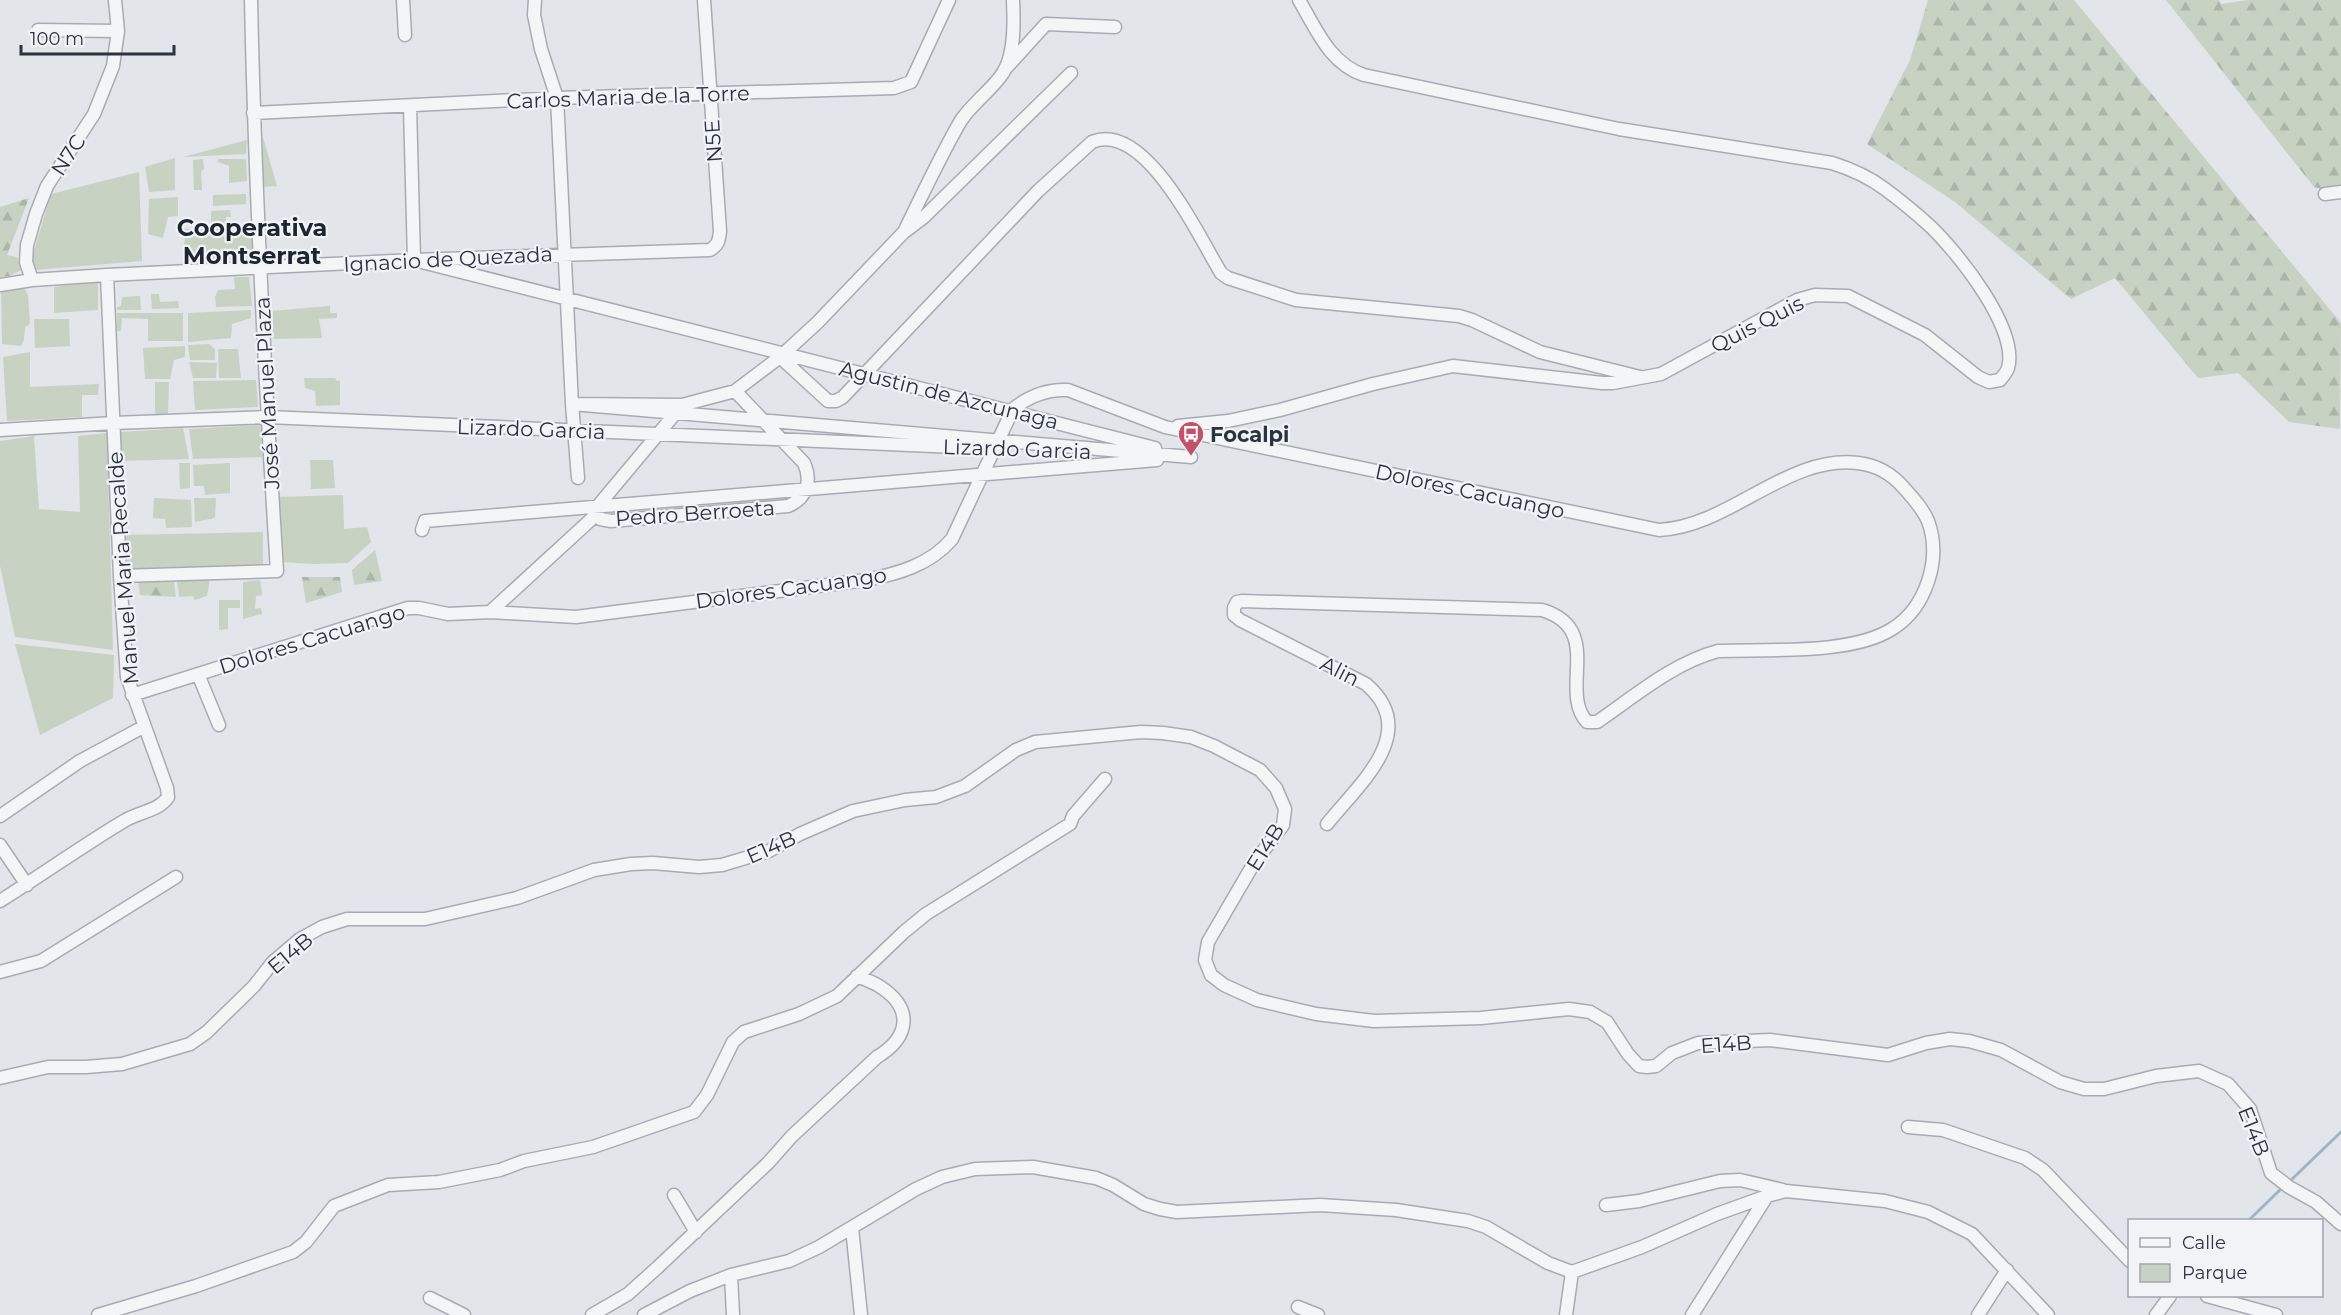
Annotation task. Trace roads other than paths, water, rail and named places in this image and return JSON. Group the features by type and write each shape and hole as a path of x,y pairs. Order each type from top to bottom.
{"street":[{"name":"N7C","path":"32,280 26,262 27,245 36,214 47,186 94,114 113,66 118,31 115,0"},
{"name":"José Manuel Plaza","path":"120,576 277,571 260,269 251,0"},
{"path":"404,0 405,34"},
{"path":"535,0 534,15 541,49 556,98 578,478"},
{"name":"N5E","path":"704,0 720,231 716,246"},
{"name":"Carlos Maria de la Torre","path":"253,113 556,98 894,88 911,82 949,0"},
{"path":"1004,72 1014,18 1013,0"},
{"name":"Quis Quis","path":"1165,427 1228,421 1454,366 1602,383 1644,378 1661,374 1797,300 1815,295 1848,296 1925,335 1978,377 1989,382 2000,380 2008,370 2009,359 1998,317 1978,282 1932,228 1884,188 1851,168 1619,129 1364,75 1342,64 1332,54 1299,0"},
{"path":"903,233 938,161 962,119 1046,24 1115,27"},
{"path":"38,30 118,31"},
{"name":"Lizardo Garcia","path":"679,409 735,391 782,355 818,322 903,233 924,217 1071,73"},
{"path":"410,106 414,260"},
{"path":"782,355 828,401 843,397 1038,191 1092,142 1100,138 1110,138 1126,144 1153,167 1189,217 1221,273 1228,278 1296,300 1459,316 1540,352 1644,378"},
{"path":"2325,194 2341,192"},
{"name":"Ignacio de Quezada","path":"0,285 32,280 107,275 414,260 710,250 716,246"},
{"name":"Agustin de Azcunaga","path":"414,260 1191,457"},
{"name":"Manuel Maria Recalde","path":"27,885 113,827 164,802 168,797 167,788 143,727 127,677 120,576 107,275"},
{"name":"Dolores Cacuango","path":"132,695 408,608 448,614 490,612 576,617 886,576 912,568 947,545 952,539 1012,411 1023,400 1048,391 1068,390 1165,427 1659,530 1692,525 1803,471 1827,462 1857,463 1878,467 1898,481 1916,500 1928,522 1933,558 1928,586 1915,608 1893,628 1868,641 1840,646 1718,651 1701,656 1668,674 1597,722 1587,723 1579,710 1576,642 1566,621 1557,614 1542,610 1242,601 1237,602 1234,608"},
{"path":"735,391 804,463 808,471 806,489 1191,457"},
{"name":"Lizardo Garcia","path":"572,404 679,409 996,444 1191,457"},
{"name":"Pedro Berroeta","path":"490,612 597,510 679,409"},
{"name":"Lizardo Garcia","path":"0,430 267,417 781,439 996,444"},
{"name":"Pedro Berroeta","path":"597,510 600,519 610,521 788,506 802,497 806,489"},
{"path":"422,530 425,521 597,510"},
{"name":"Alin","path":"1234,608 1234,615 1240,620 1366,684 1375,691 1389,713 1389,734 1380,759 1327,824"},
{"name":"Dolores Cacuango","path":"198,674 219,725"},
{"path":"0,816 80,761 143,727"},
{"name":"E14B","path":"0,1078 48,1067 122,1064 190,1044 207,1032 254,986 273,962 300,939 322,927 347,919 425,919 517,898 594,870 632,864 653,863 699,867 722,865 769,851 800,834 853,811 905,800 936,797 965,786 1016,750 1035,742 1141,732 1163,733 1191,737 1214,746 1260,770 1276,788 1285,809 1283,825 1254,863 1208,942 1205,960 1211,975 1224,985 1257,1000 1299,1011 1374,1021 1481,1018 1569,1009 1590,1012 1607,1022 1628,1054 1640,1066 1647,1067 1656,1066 1672,1053 1698,1043 1770,1040 1888,1055 1926,1043 1950,1039 1969,1041 2001,1050 2060,1082 2084,1089 2104,1089 2156,1076 2199,1071 2228,1084 2246,1104 2258,1130 2271,1173 2316,1202 2341,1224"},
{"path":"98,1315 196,1286 293,1252 306,1242 334,1206 388,1185 438,1182 500,1170 524,1161 593,1147 694,1112 707,1095 726,1054 744,1032 799,1014 837,996 927,914 1070,824 1073,816 1105,779"},
{"path":"0,845 27,885 0,901"},
{"path":"0,972 41,961 176,878"},
{"path":"599,1313 628,1294 768,1163 800,1128 877,1057 892,1048 902,1032 904,1017 897,1002 879,986 857,976"},
{"path":"1908,1127 1943,1130 2025,1158 2043,1170 2128,1259"},
{"path":"644,1315 690,1291 730,1275 789,1262 819,1247 916,1189 942,1177 975,1169 1033,1167 1096,1178 1113,1185 1144,1204 1178,1212 1320,1206 1396,1210 1468,1221 1486,1227 1548,1263 1572,1272 1642,1247 1717,1214 1786,1191"},
{"path":"1606,1205 1640,1201 1720,1181 1740,1180 1786,1191 1884,1201 1928,1212 1972,1234 2048,1315"},
{"path":"674,1195 696,1232"},
{"path":"1692,1315 1767,1196"},
{"path":"852,1228 861,1315"},
{"path":"1978,1315 2007,1270"},
{"path":"1566,1315 1572,1272"},
{"path":"730,1275 733,1315"},
{"path":"2156,1315 2166,1297"},
{"path":"2211,1297 2276,1315"},
{"path":"430,1298 464,1315"},
{"path":"1298,1307 1318,1315"}],"waterway":[{"path":"2289,1182 2341,1132"},
{"path":"2250,1219 2284,1186"}],"place":[{"name":"Focalpi","path":"1191,457"}],"district":[{"name":"Cooperativa Montserrat","path":"252,241"}]}
